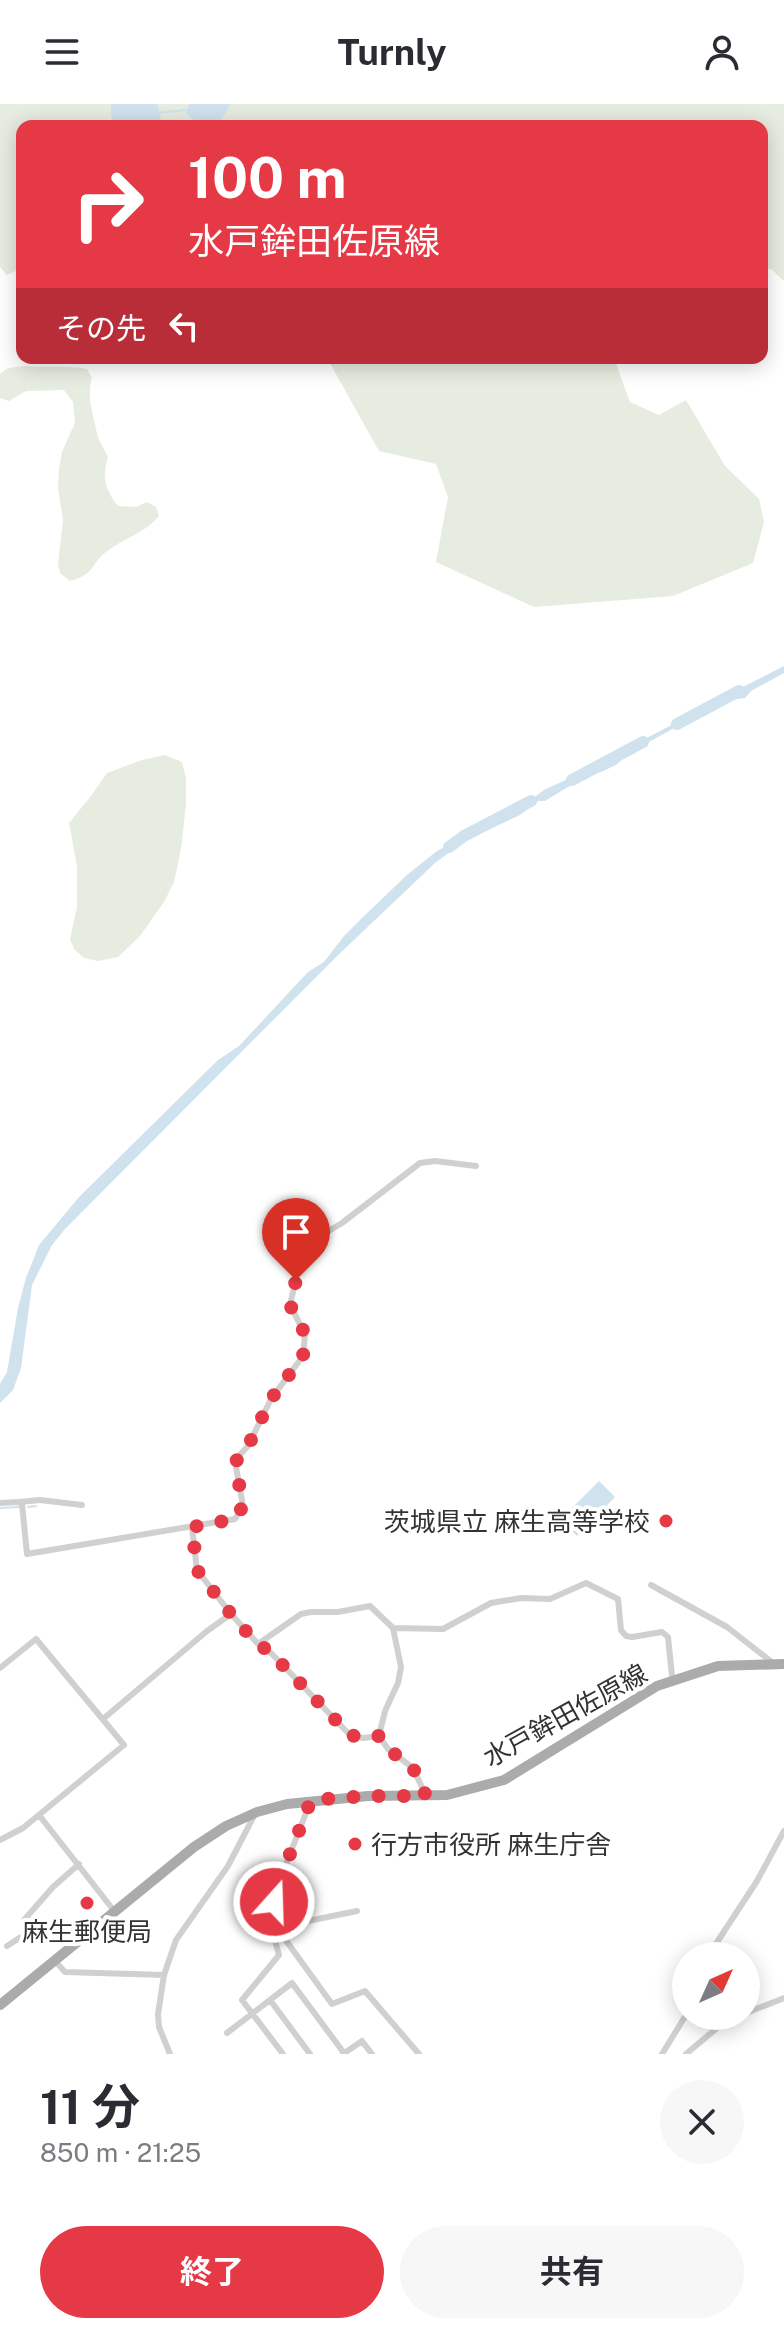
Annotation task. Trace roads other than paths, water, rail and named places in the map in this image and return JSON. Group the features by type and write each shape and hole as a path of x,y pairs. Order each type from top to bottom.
{"main road":[{"name":"水戸鉾田佐原線","path":"0,2005 194,1847 226,1826 257,1812 311,1800 447,1795 504,1780 657,1686 718,1666 778,1664"}],"street":[{"path":"19,1502 24,1509 27,1554 235,1519 243,1506 237,1458 248,1446 271,1399 303,1356 305,1334 290,1305 299,1266 317,1238 342,1223 420,1163 435,1161 476,1166"},
{"path":"0,1503 40,1500 82,1505"},
{"path":"192,1527 197,1570 231,1614 350,1735 363,1738 379,1736"},
{"path":"393,1628 443,1629 491,1603 521,1598 550,1599 586,1583 618,1599 621,1630 626,1636 662,1632 668,1637 674,1681"},
{"path":"651,1585 727,1627 778,1664"},
{"path":"258,1644 301,1614 370,1606 393,1628 401,1667 379,1736 388,1749 413,1768 426,1796"},
{"path":"103,1719 231,1614"},
{"path":"0,1668 36,1639 124,1745 23,1828 0,1840"},
{"path":"283,2054 242,2000 279,1955 274,1937 274,1902 311,1800"},
{"path":"170,2054 159,2027 158,2014 164,1975 181,1930 212,1891 257,1812"},
{"path":"39,1815 115,1912"},
{"path":"717,1942 750,1893 784,1831"},
{"path":"7,1946 24,1935 24,1920 53,1887 79,1864"},
{"path":"252,1919 303,1922 357,1911"},
{"path":"274,1920 332,2004 365,1991 419,2054"},
{"path":"55,1961 65,1972 164,1975"},
{"path":"227,2033 292,1983 343,2054 362,2041 372,2054"},
{"path":"760,2007 784,1998"},
{"path":"270,2000 310,2054"},
{"path":"662,2054 677,2030"},
{"path":"686,2054 715,2030"}],"water":[{"path":"111,104 157,104 161,120 113,120"},
{"path":"189,104 231,104 221,120 194,120 186,113"},
{"path":"784,666 784,673 751,691 745,698 729,700 713,708 737,690"},
{"path":"713,708 629,753 616,765 586,776 545,801 538,801 520,815 466,840 435,863 335,958 52,1245 32,1285 21,1368 13,1390 0,1403 0,1384 7,1372 18,1308 39,1245 79,1197 218,1060 239,1046 308,972 324,962 362,918 437,851 506,819 544,790 583,772 606,767 639,742 683,719"},
{"path":"599,1481 615,1497 577,1536 560,1520"}],"waterway":[{"path":"157,113 187,110"},
{"path":"677,724 739,691"},
{"path":"572,780 643,742"},
{"path":"449,847 531,801"},
{"path":"28,1507 36,1506"},
{"path":"0,1508 19,1507"}],"place":[{"name":"茨城県立 麻生高等学校","path":"666,1521"},
{"name":"行方市役所 麻生庁舎","path":"355,1844"},
{"name":"麻生郵便局","path":"87,1903"}]}
